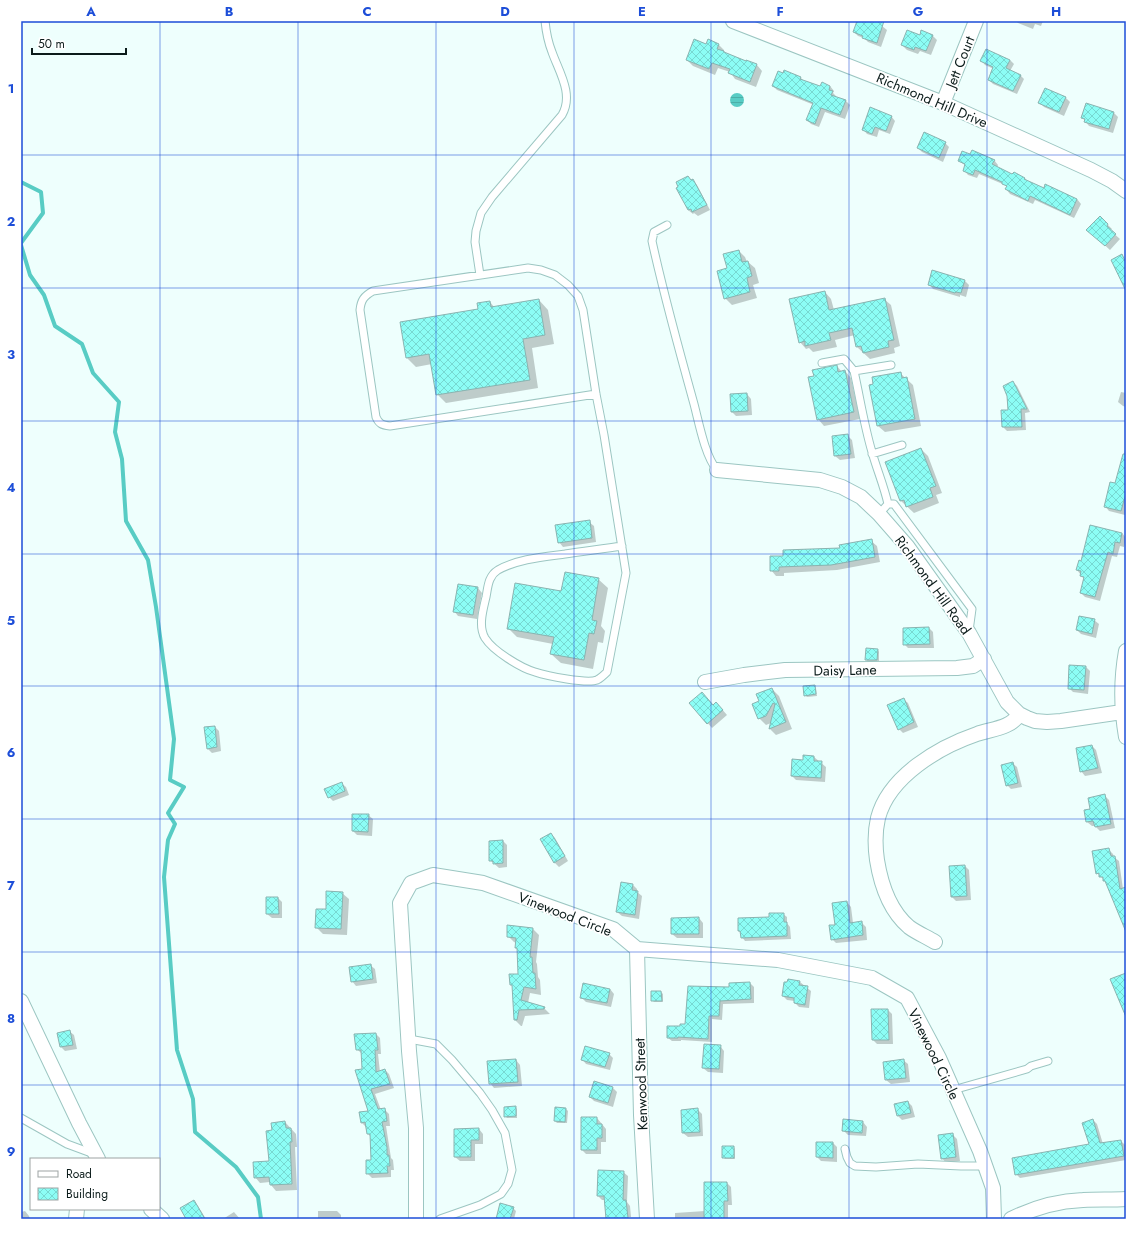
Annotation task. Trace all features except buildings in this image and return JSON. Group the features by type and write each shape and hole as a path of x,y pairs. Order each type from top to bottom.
{"street":[{"name":"Richmond Hill Drive","path":"733,21 760,26 943,103 1091,170 1112,181 1126,191"},
{"name":"Jett Court","path":"943,103 976,21"},
{"name":"Richmond Hill Road","path":"717,470 820,480 842,487 884,509 907,546 969,633 1007,702 1019,714 1035,721 1047,722 1122,712"},
{"path":"1126,651 1122,671 1122,712 1126,737"},
{"name":"Daisy Lane","path":"705,682 785,670 957,668 973,666 984,659"},
{"path":"935,942 910,928 893,908 886,895 876,854 876,828 881,809 891,791 902,778 930,757 962,740 982,732 1009,725 1019,714"},
{"name":"Vinewood Circle","path":"416,1219 416,1128 400,903 411,883 433,875 483,883 613,929 637,949 778,960 872,978 906,998 939,1058 980,1151 993,1188 994,1219"},
{"name":"Kenwood Street","path":"637,949 641,1115 647,1219"},
{"path":"21,1001 79,1123 97,1157"},
{"path":"1011,1219 1026,1216 1049,1204 1081,1200 1126,1199"},
{"path":"152,1210 162,1219"}],"lane":[{"path":"480,275 475,242 476,231 481,213 492,197 562,115 567,104 567,90 551,51 545,21"},
{"path":"667,225 654,232 652,241 698,418 710,460 717,470"},
{"path":"596,394 384,426 378,422 376,417 360,310 361,302 365,295 373,291 528,268 541,270 555,275 568,285 578,296 584,310 596,394 622,546 626,573 609,662 603,677 592,681 580,681 534,672 513,661 491,646 483,633 482,618 489,581 496,571 508,565 536,557 622,546"},
{"path":"822,363 844,359 854,371 872,454 885,488 884,509"},
{"path":"854,371 891,365"},
{"path":"872,454 902,445"},
{"path":"409,1038 436,1044 452,1060 480,1093 505,1133 512,1170 508,1184 501,1194 480,1205 440,1219"},
{"path":"953,1090 1027,1069 1031,1066 1048,1061"},
{"path":"21,1118 67,1144 97,1157"},
{"path":"845,1149 846,1157 850,1163 855,1166 876,1167 918,1164 985,1166"}],"water":[{"path":"737,93 742,95 744,100 742,105 737,107 732,105 730,100 732,95"}],"waterway":[{"path":"21,182 41,192 43,213 21,243"},
{"path":"21,245 30,275 44,295 55,326 82,344 93,373 119,402 115,432 122,459 126,521 148,560 174,739 170,780 184,787 168,813 175,824 168,840 164,877 177,1050 193,1099 195,1132 236,1167 258,1197 261,1219"}]}
